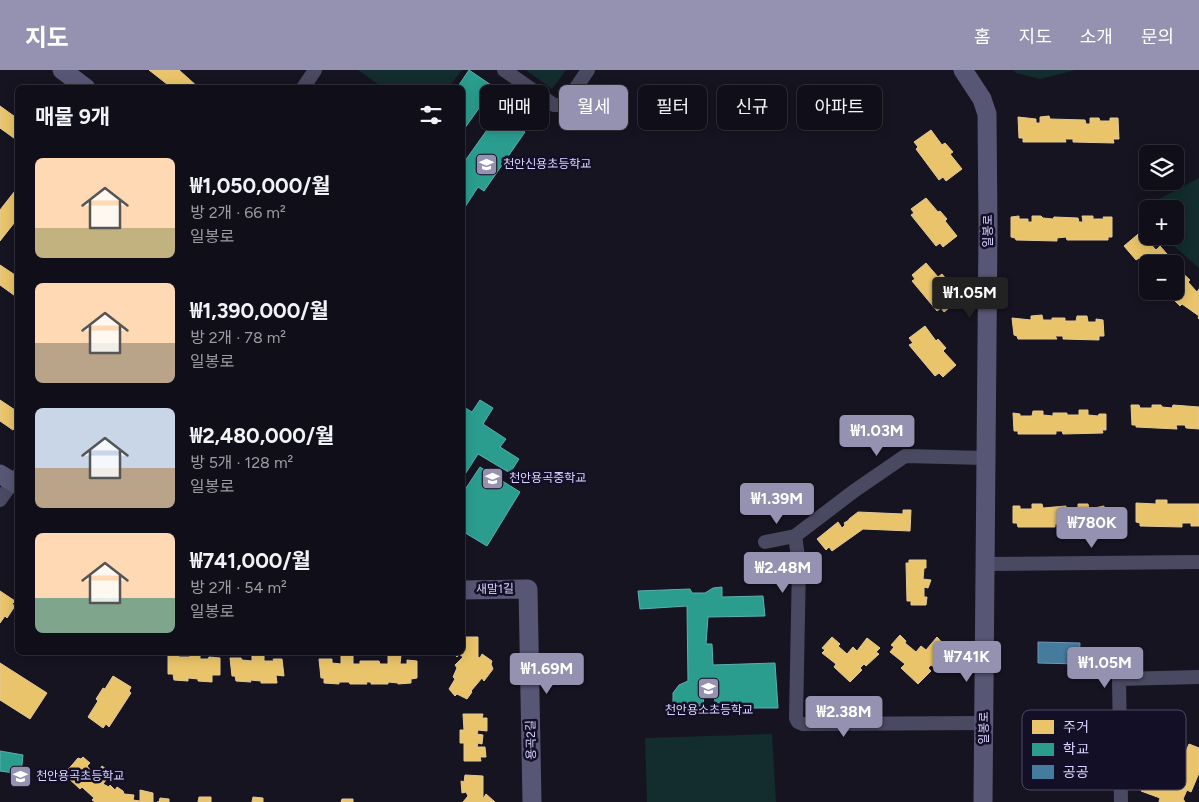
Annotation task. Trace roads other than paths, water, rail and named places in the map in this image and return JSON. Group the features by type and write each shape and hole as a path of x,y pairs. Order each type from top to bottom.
{"street":[{"path":"62,70 82,85"},
{"path":"305,85 314,70"},
{"path":"504,70 554,105 561,105 567,101 588,70"},
{"name":"일봉로","path":"963,70 982,99 987,114 988,228 983,802"},
{"path":"765,542 795,536 854,491 905,456 986,458"},
{"path":"0,500 12,479"},
{"path":"795,536 799,564 796,652 796,718 798,722 803,724 984,723"},
{"path":"985,564 1199,562"},
{"name":"새말1길","path":"465,590 528,589"},
{"name":"용곡2길","path":"528,589 532,802"},
{"path":"1120,710 1119,679 1199,677"}],"place":[{"name":"천안신용초등학교","path":"487,164"},
{"name":"천안용곡중학교","path":"493,478"},
{"name":"천안용소초등학교","path":"709,689"},
{"name":"천안용곡초등학교","path":"20,776"}]}
